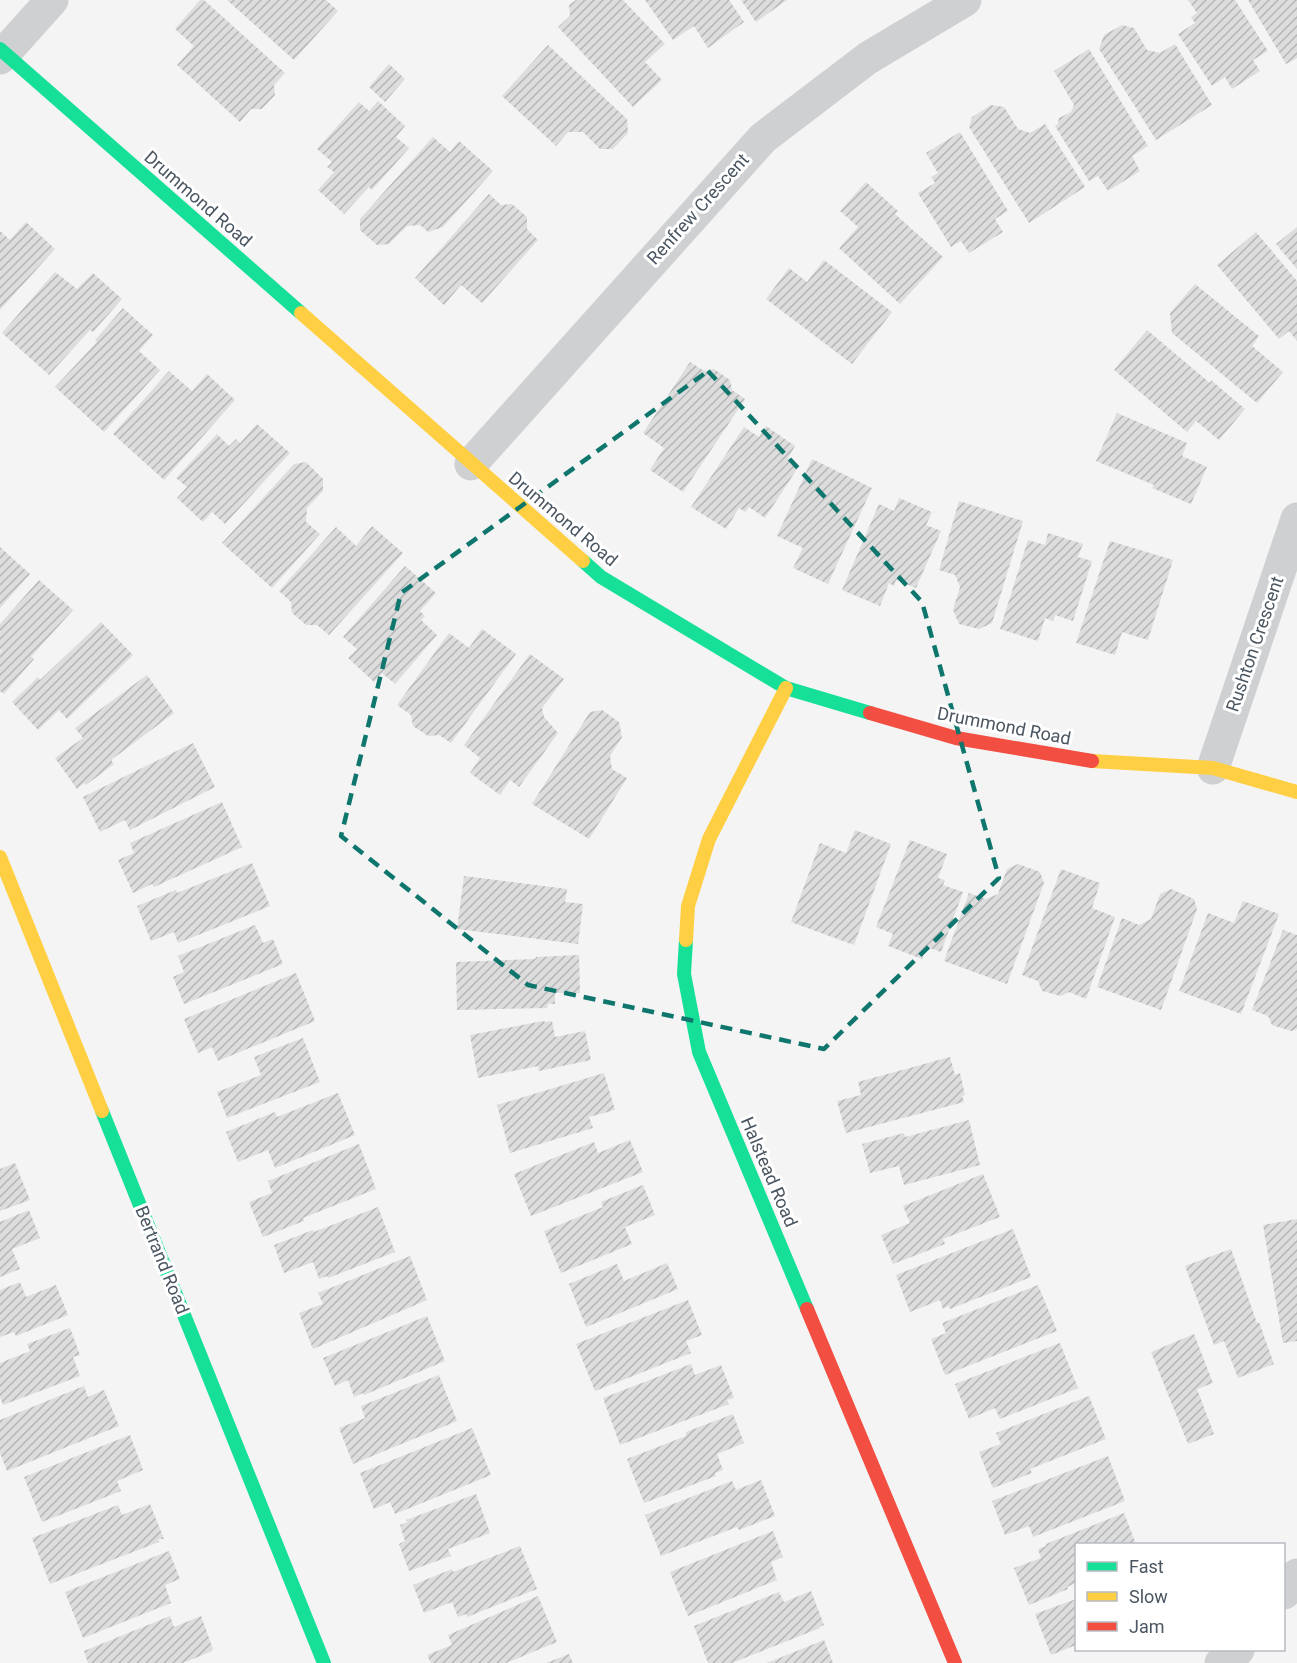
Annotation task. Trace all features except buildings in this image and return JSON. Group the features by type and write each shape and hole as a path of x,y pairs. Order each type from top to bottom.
{"street":[{"path":"2,53 52,0"},
{"name":"Renfrew Crescent","path":"471,464 763,138 868,57 965,0"},
{"name":"Drummond Road","path":"2,53 601,577 786,688 956,738 1094,761 1213,768 1297,792"},
{"name":"Rushton Crescent","path":"1213,768 1297,519"},
{"name":"Halstead Road","path":"786,688 709,839 688,906 684,974 699,1052 955,1663"},
{"name":"Bertrand Road","path":"0,857 324,1663"},
{"path":"1285,1592 1297,1575"},
{"path":"1221,1663 1237,1651"}],"highlighted area":[{"path":"708,371 922,602 999,878 824,1049 528,985 341,836 401,593"}],"traffic: fast":[{"path":"0,49 301,313"},
{"path":"583,561 601,577 786,688 870,713"},
{"path":"686,940 684,974 699,1052 807,1309"},
{"path":"102,1111 324,1663"}],"traffic: slow":[{"path":"301,313 583,561"},
{"path":"686,940 688,906 709,839 786,688"},
{"path":"1092,761 1213,768 1297,792"},
{"path":"0,857 102,1111"}],"traffic: jam":[{"path":"870,713 956,738 1092,761"},
{"path":"807,1309 955,1663"}]}
